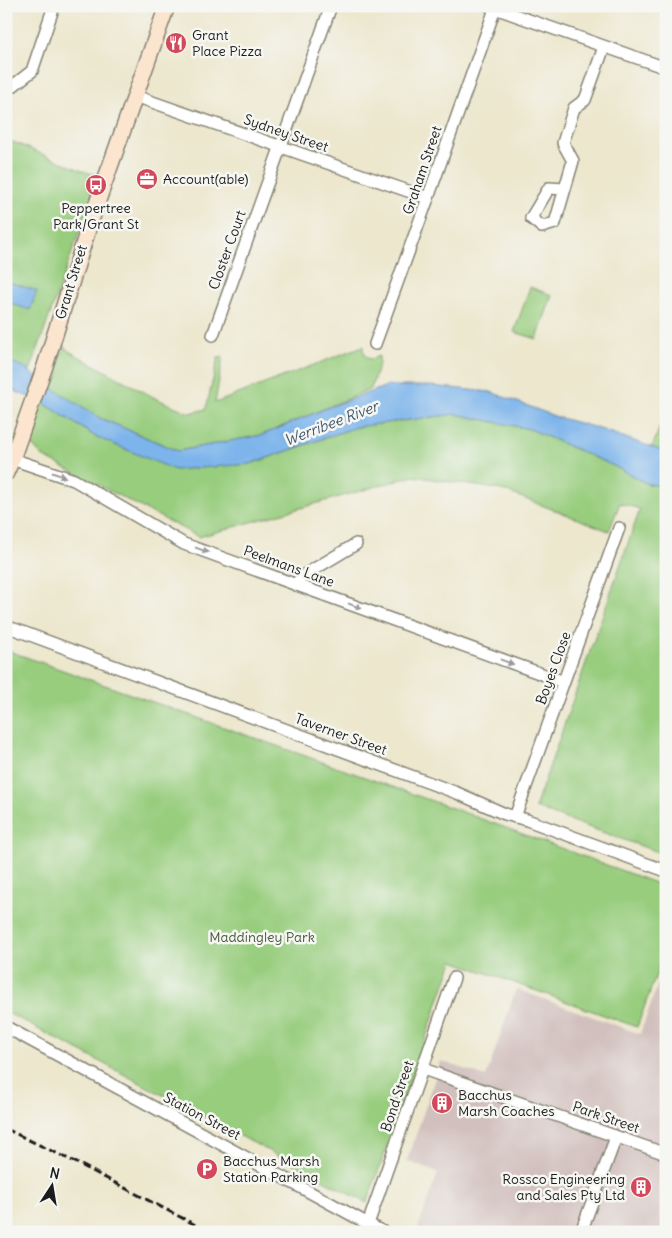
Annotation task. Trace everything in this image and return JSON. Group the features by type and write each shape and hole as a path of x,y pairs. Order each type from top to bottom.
{"main road":[{"name":"Grant Street","path":"6,473 45,366 90,223 167,6"}],"street":[{"path":"9,88 32,71 54,6"},
{"name":"Closter Court","path":"213,335 331,6"},
{"path":"494,7 666,68"},
{"name":"Graham Street","path":"374,344 428,198 494,7"},
{"path":"564,189 573,160 563,143 574,108 585,100 604,46"},
{"name":"Sydney Street","path":"135,96 428,198"},
{"name":"Peelmans Lane","path":"12,459 74,480 184,544 564,682"},
{"name":"Boyes Close","path":"515,817 619,528"},
{"path":"296,585 301,577 356,544"},
{"name":"Taverner Street","path":"6,626 448,790 515,817 666,871"},
{"name":"Bond Street","path":"368,1224 454,978"},
{"name":"Station Street","path":"6,1026 383,1232"},
{"name":"Park Street","path":"423,1069 666,1154"},
{"path":"581,1232 616,1137"}],"shaded area":[{"path":"666,962 666,1232 417,1231 438,1173 407,1161 441,1061 486,1077 516,989 640,1034"}],"green space":[{"path":"6,139 99,176 30,371 6,362"},
{"path":"530,287 552,295 537,339 514,332"},
{"path":"65,346 67,350 157,399 190,413 206,409 218,358 223,357 215,403 363,346 367,358 372,359 379,356 379,363 371,389 262,435 178,451 100,418 46,384"},
{"path":"42,402 96,437 250,464 356,427 455,414 530,429 616,467 649,485 666,487 666,855 535,808 640,509 620,503 609,531 502,490 413,476 199,537 42,456 30,443"},
{"path":"666,411 666,462 649,455"},
{"name":"Maddingley Park","path":"6,650 452,808 666,887 666,948 637,1027 453,961 367,1203 6,1012"}],"water":[{"path":"6,281 37,291 30,310 6,302"},
{"name":"Werribee River","path":"6,360 22,366 46,384 100,418 178,451 262,435 329,407 387,386 431,386 491,392 557,417 597,428 666,452 666,487 646,483 616,467 530,429 455,414 356,427 250,464 175,470 96,437 42,402 6,388"}],"railway":[{"path":"6,1129 77,1163 209,1232"}],"place":[{"name":"Grant Place Pizza","path":"176,43"},
{"name":"Account(able)","path":"147,179"},
{"name":"Peppertree Park/Grant St","path":"96,185"},
{"name":"Bacchus Marsh Coaches","path":"442,1103"},
{"name":"Bacchus Marsh Station Parking","path":"207,1169"},
{"name":"Rossco Engineering and Sales Pty Ltd","path":"641,1187"}]}
